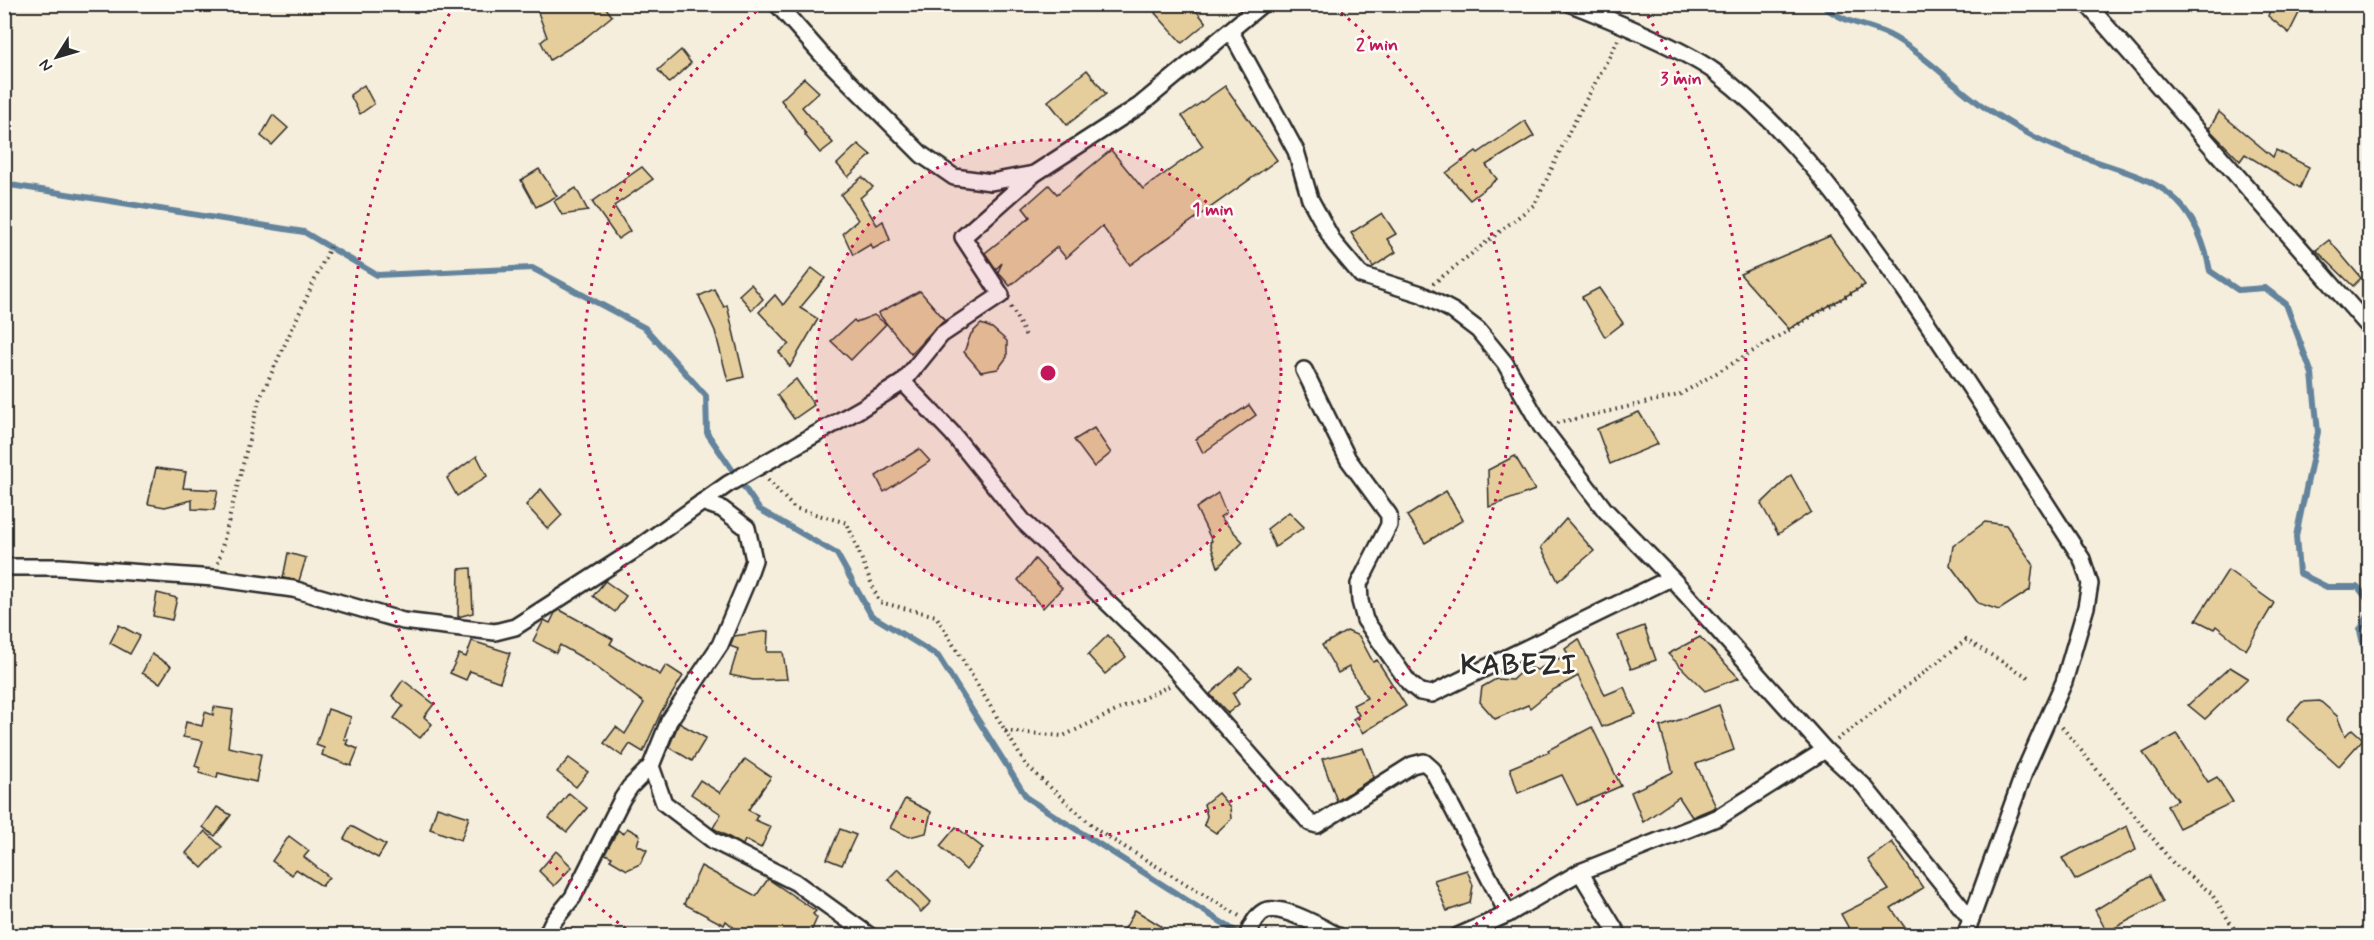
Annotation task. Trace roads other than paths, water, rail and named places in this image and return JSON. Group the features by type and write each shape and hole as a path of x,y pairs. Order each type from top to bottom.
{"street":[{"path":"777,4 823,56 922,155 954,177 991,182 1034,174"},
{"path":"4,567 60,567 214,578 293,589 403,621 495,632 515,627 702,502 903,382 941,335 1001,295 963,237 1034,174 1140,106 1262,4"},
{"path":"1571,4 1625,27 1713,71 1757,108 1834,193 1935,333 2082,559 2090,584 2086,607 2064,682 2025,770 1965,936"},
{"path":"2087,4 2370,328"},
{"path":"1231,32 1296,151 1310,199 1334,243 1361,275 1421,294 1453,311 1478,330 1505,363 1541,426 1605,510 1671,578 1825,750 1863,785 1970,918"},
{"path":"1304,370 1348,459 1389,515 1389,525 1359,584 1360,601 1365,620 1409,683 1420,692 1432,694 1671,578"},
{"path":"903,382 952,433 1023,521 1166,659 1310,823 1317,825 1412,765 1419,762 1429,764 1508,914"},
{"path":"546,936 552,923 573,897 622,799 630,787 651,766 669,721 720,645 754,560 747,528 722,509 702,502"},
{"path":"1458,936 1508,914 1580,872 1719,817 1825,750"},
{"path":"651,766 664,803 714,841 795,882 870,936"},
{"path":"1580,872 1619,936"},
{"path":"1250,930 1260,915 1269,910 1296,915 1338,936"}],"waterway":[{"path":"1821,4 1839,16 1895,38 1986,108 2032,136 2153,183 2172,196 2188,214 2201,238 2210,271 2238,290 2265,288 2286,304 2312,374 2318,432 2296,536 2299,573 2327,587 2358,587 2370,603"},
{"path":"4,184 304,232 377,275 532,268 645,328 706,396 707,433 759,509 837,554 871,615 938,656 1027,798 1243,936"},
{"path":"2370,612 2360,630 2367,662 2370,663"}],"district":[{"name":"KABEZI","path":"1519,664"}]}
